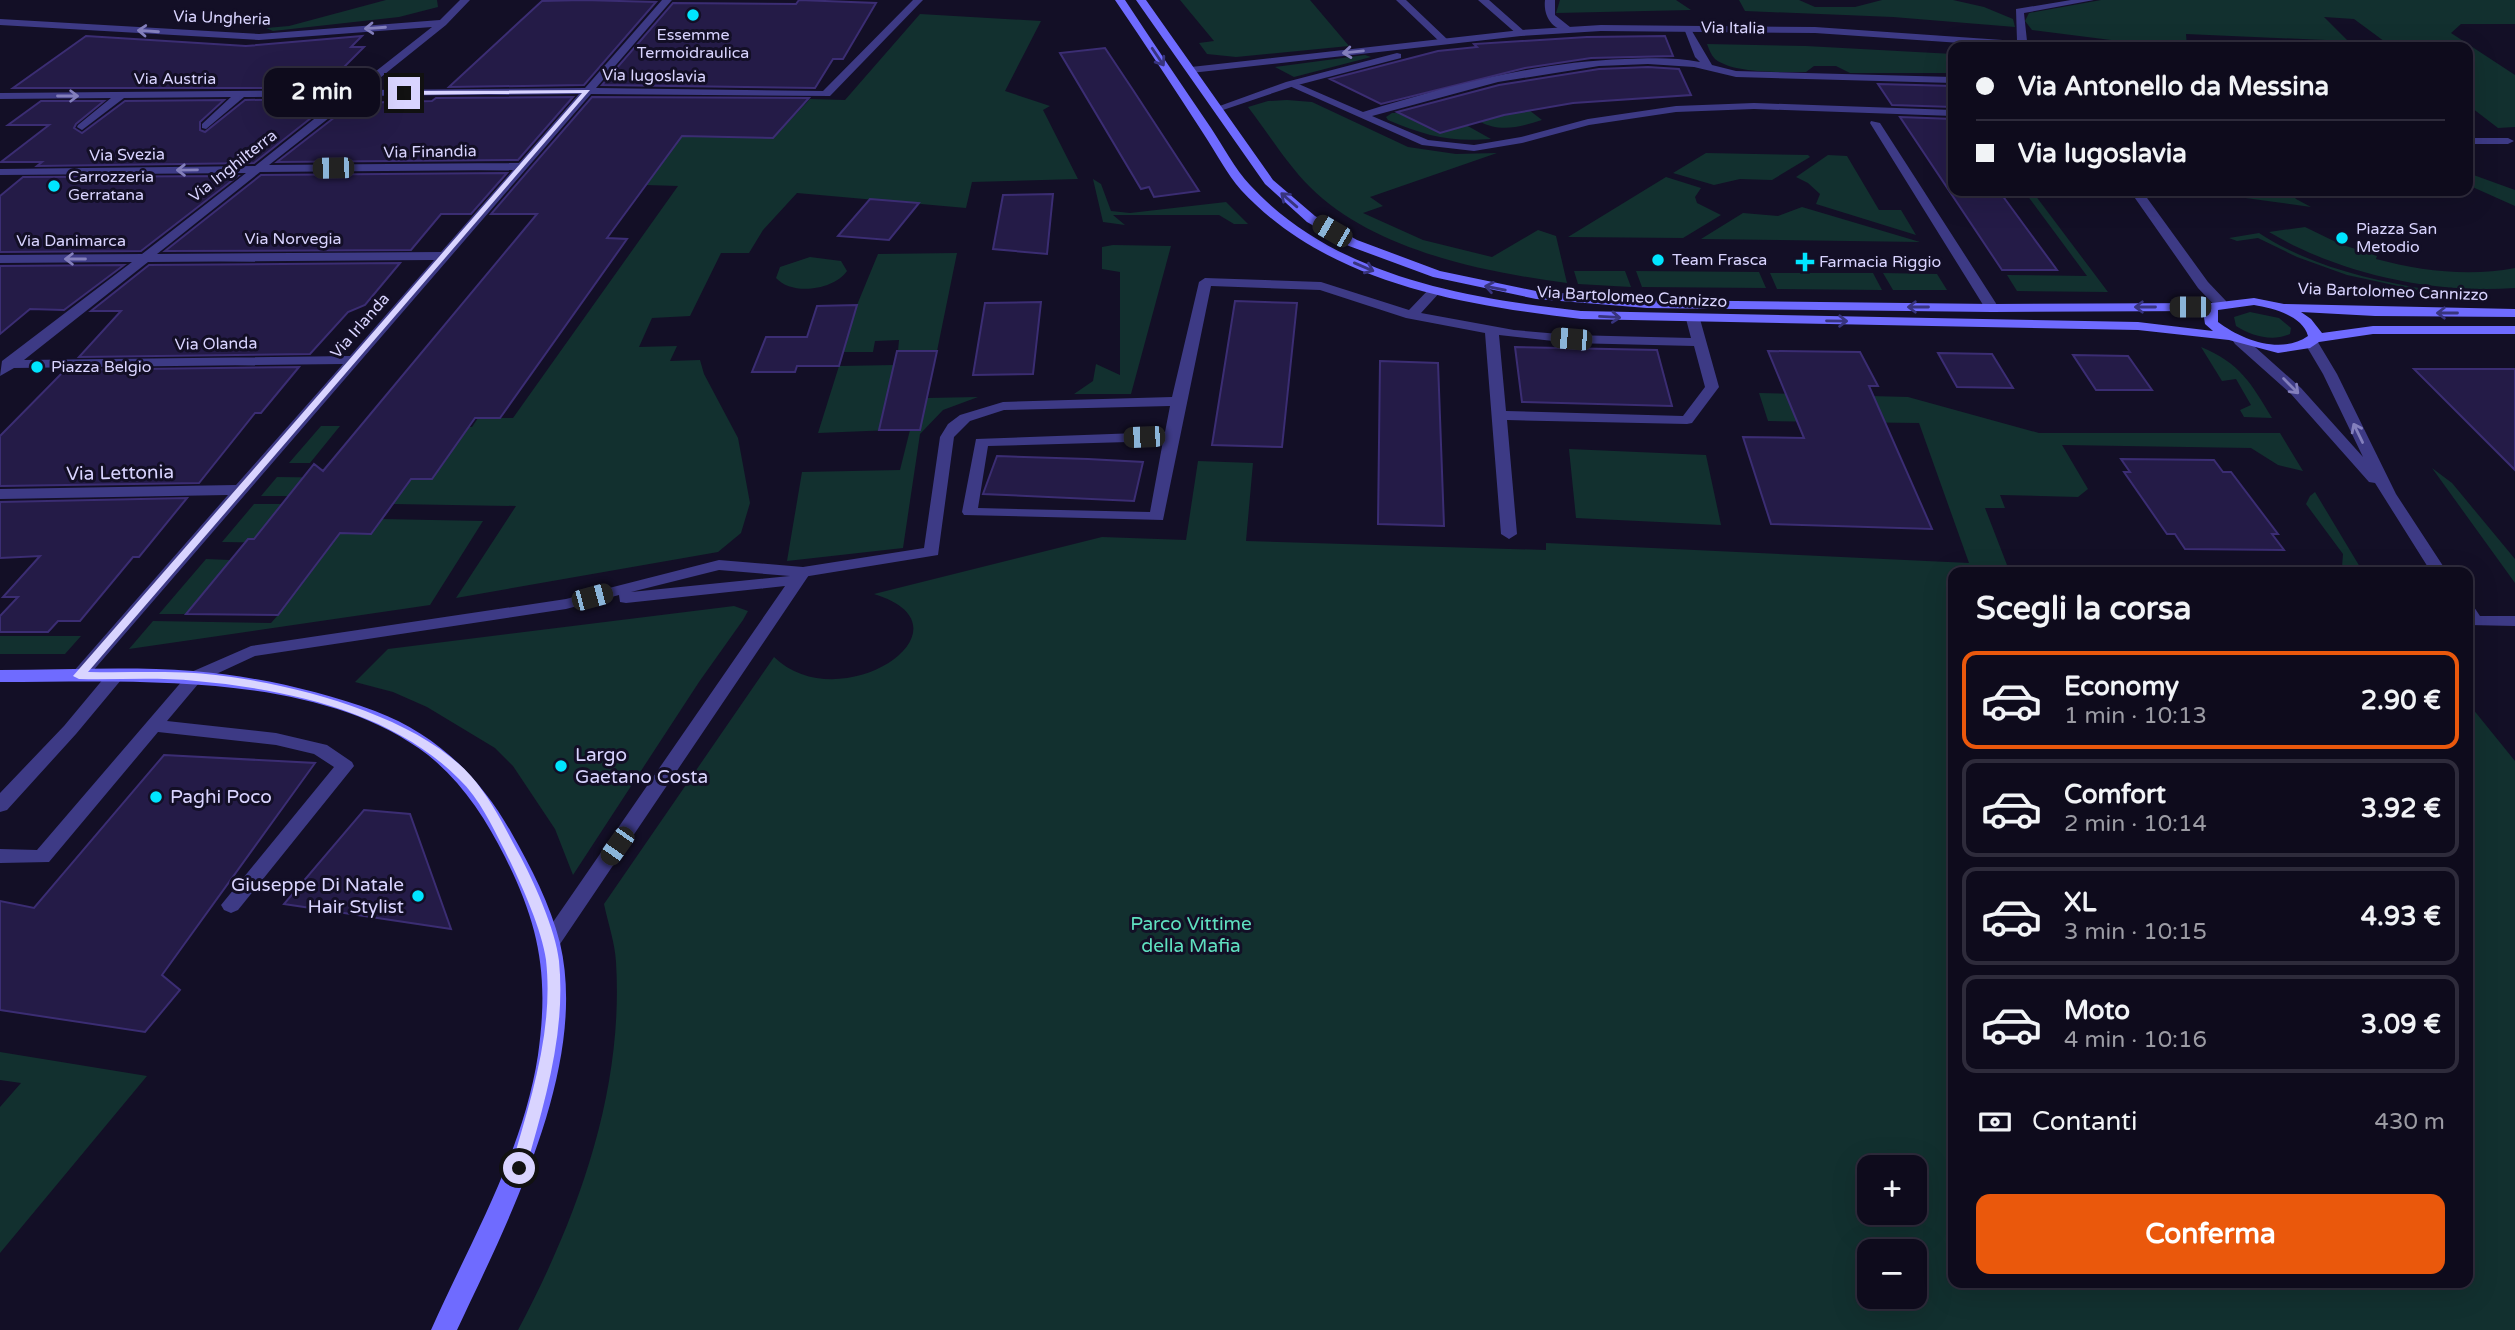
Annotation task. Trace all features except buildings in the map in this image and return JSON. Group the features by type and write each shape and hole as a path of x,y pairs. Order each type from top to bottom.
{"street":[{"name":"Via Inghilterra","path":"3,366 443,23 465,0"},
{"name":"Via Irlanda","path":"79,676 667,0"},
{"name":"Via Iugoslavia","path":"351,93 587,91 826,94 918,0"},
{"name":"Via Bartolomeo Cannizzo","path":"1120,0 1245,187 1294,230 1335,255 1435,291 1520,308 1581,315 2138,326 2289,349 2313,340 2384,329 2515,330"},
{"name":"Via Bartolomeo Cannizzo","path":"1141,0 1269,182 1311,219 1353,243 1437,274 1499,289 1597,302 1699,306 1992,308 2217,305 2254,302 2375,312 2515,313"},
{"path":"1401,0 1445,42"},
{"path":"1483,0 1521,33"},
{"path":"1550,0 1547,12 1551,20 1567,29"},
{"path":"2025,42 2019,12 2090,0"},
{"name":"Via Ungheria","path":"0,22 259,37 443,23"},
{"path":"1686,28 1700,57 1707,64"},
{"name":"Via Italia","path":"1445,42 1567,29 1686,28 1815,30 1973,42"},
{"path":"1191,70 1445,42"},
{"path":"1219,108 1290,84 1445,42"},
{"path":"1362,116 1452,88 1547,70 1619,63 1707,64 1736,74 1948,80"},
{"path":"1244,65 1267,75"},
{"path":"1736,74 1742,85"},
{"path":"1279,79 1426,143 1474,148 1522,140 1618,116 1751,101 1948,113"},
{"name":"Via Austria","path":"0,96 351,93"},
{"path":"206,126 241,94"},
{"path":"82,127 121,95"},
{"path":"1875,123 1992,308"},
{"path":"2473,141 2508,141"},
{"name":"Via Finandia","path":"255,169 522,166"},
{"name":"Via Svezia","path":"0,172 255,169"},
{"path":"2140,196 2217,305 2209,312 2212,324 2235,339 2295,391 2388,494"},
{"name":"Via Norvegia","path":"143,258 444,256"},
{"name":"Via Danimarca","path":"0,259 143,258"},
{"path":"1171,436 981,442 970,512 1157,517 1178,401 1205,282 1321,286 1411,315 1492,331 1571,339 1699,342"},
{"path":"1411,315 1435,291"},
{"path":"2271,305 2310,324 2315,332 2313,340 2388,494 2436,567"},
{"path":"1499,415 1687,420 1712,387 1693,319"},
{"path":"1492,331 1509,534"},
{"name":"Via Olanda","path":"3,366 353,360"},
{"path":"0,856 42,858 195,677 251,651 566,604 719,565 800,576 932,552 947,437 953,427 965,418 1003,406 1178,401"},
{"name":"Via Lettonia","path":"0,494 240,490"},
{"path":"549,944 800,576"},
{"path":"2473,618 2475,621 2515,621"},
{"path":"0,676 195,677 290,692 372,716 406,733 438,754 465,777 487,805 519,865 549,944 552,959 552,1014 546,1069 519,1168 444,1330"},
{"path":"0,805 116,676"},
{"path":"154,726 276,739 320,749 345,766 231,905"}],"green space":[{"path":"386,0 437,0 438,7 399,17 273,31 266,28 289,26"},
{"path":"1180,0 1310,0 1349,46 1236,57 1207,54 1199,43 1214,41"},
{"path":"1560,0 1676,0 1691,10 1556,13"},
{"path":"1739,0 1799,0 1815,7 1855,7 1882,0 1953,0 1984,7 2013,19 2015,27 1893,17 1745,11"},
{"path":"2101,0 2515,0 2515,24 2461,24 2451,33 2465,42 2385,42 2354,19 2324,17 2348,41 2186,34 2187,42 2127,42 2032,30 2025,21 2029,13"},
{"path":"920,14 1041,21 1005,91 1050,106 1043,110 1078,179 972,182 966,208 797,193 763,230 749,253 721,253 690,316 652,318 639,347 677,346 670,361 700,360 704,374 738,438 750,503 741,533 718,552 456,598 516,506 393,504 402,490 295,488 288,496 261,496 277,477 432,479 442,465 452,427 472,427 478,418 513,418 678,186 646,185 682,136 773,138 810,99 845,100"},
{"path":"1707,44 1948,54 1948,73 1850,73 1836,66 1814,66 1806,72 1746,70 1723,64 1711,54"},
{"path":"2473,47 2515,75 2515,127 2498,128 2473,109"},
{"path":"1365,55 1371,57 1294,77 1275,67"},
{"path":"1268,101 1312,102 1408,147 1456,154 1497,153 1370,197 1383,206 1363,213 1423,240 1492,257 1538,230 1556,236 1567,283 1500,272 1431,254 1365,227 1336,209 1302,178 1248,107"},
{"path":"1529,110 1542,120 1518,127 1502,128 1479,121"},
{"path":"1398,113 1440,133 1466,125 1491,139 1450,139 1426,134 1388,120 1386,117"},
{"path":"1706,153 1810,157 1772,180 1740,179 1714,185 1673,173"},
{"path":"1828,155 1847,156 1879,210 1901,210 1916,235 1816,204 1820,194 1796,177"},
{"path":"2473,175 2515,190 2515,206 2473,187"},
{"path":"1666,177 1701,188 1695,197 1697,203 1721,215 1683,238 1568,237"},
{"path":"1093,179 1101,184 1111,211 1130,213 1226,202 1248,224 1234,224 1219,215 1113,215 1125,225 1103,222"},
{"path":"2028,196 2036,196 2108,292 2017,291 2007,275 2087,276"},
{"path":"2293,196 2311,207 2238,197"},
{"path":"1802,207 1920,242 1701,239 1743,213 1778,216"},
{"path":"2305,227 2340,244 2377,256 2376,259 2410,267 2463,272 2515,268 2515,288 2452,288 2388,278 2326,259 2269,232"},
{"path":"2259,233 2278,245 2320,263 2385,282 2430,290 2431,293 2347,275 2297,257 2258,238 2237,241 2229,238"},
{"path":"1171,246 1131,394 1074,394 1093,381 1096,364 1120,375 1120,272 1102,269 1102,247"},
{"path":"957,253 937,351 898,351 899,340 875,341 873,352 843,352 857,305 878,254"},
{"path":"810,257 841,261 847,271 833,283 813,288 792,287 776,278 780,267"},
{"path":"1574,271 1625,271 1631,287 1578,284"},
{"path":"1636,271 1759,272 1766,288 1642,287"},
{"path":"1770,273 1873,273 1882,290 1777,289"},
{"path":"1883,273 1937,274 1947,290 1893,290"},
{"path":"2250,312 2279,318 2291,328 2290,334 2276,338 2262,337 2236,326 2234,317"},
{"path":"2201,347 2226,360 2243,375 2272,418 2244,417 2240,410 2251,405 2236,379 2222,381"},
{"path":"894,365 906,375 892,430 818,433 839,366"},
{"name":"Parco Vittime della Mafia","path":"1759,393 1908,397 2039,433 2280,433 2303,471 2278,465 2251,448 2062,445 2088,489 2078,497 2000,495 2005,508 1985,508 2007,565 2051,567 1948,567 1948,1288 2473,1288 2473,709 2515,761 2515,1330 518,1330 560,1243 592,1152 604,1105 617,1010 615,955 604,904 774,657 802,674 833,679 864,674 890,662 907,646 913,627 903,609 874,594 1102,537 1186,540 1198,461 1253,463 1246,541 1546,550 1546,543 1969,563 1919,423 1768,421"},
{"path":"978,397 943,410 920,434 903,548 787,561 802,472 900,470 910,430 920,430 927,398"},
{"path":"321,426 340,426 310,463 289,463"},
{"path":"1569,449 1706,455 1721,525 1576,518"},
{"path":"2432,468 2452,483 2515,559 2515,583"},
{"path":"2315,492 2360,567 2342,567 2343,554 2306,504"},
{"path":"254,504 282,504 260,532 371,534 382,519 483,521 430,605 129,649 153,621 271,623 278,615 331,544 222,542"},
{"path":"206,559 230,560 186,614 159,614"},
{"path":"734,606 748,611 743,620 699,682 573,875 555,829 513,766 495,748 427,707 393,692 355,682 388,649"},
{"path":"0,636 81,636 65,654 0,654"},
{"path":"0,1052 147,1076 0,1253 0,1107 21,1083 0,1080"}],"place":[{"name":"Essemme Termoidraulica","path":"693,15"},
{"name":"Carrozzeria Gerratana","path":"54,186"},
{"name":"Piazza San Metodio","path":"2342,238"},
{"name":"Team Frasca","path":"1658,260"},
{"name":"Farmacia Riggio","path":"1805,262"},
{"name":"Piazza Belgio","path":"37,367"},
{"name":"Largo Gaetano Costa","path":"561,766"},
{"name":"Paghi Poco","path":"156,797"},
{"name":"Giuseppe Di Natale Hair Stylist","path":"418,896"}],"route":[{"path":"404,93 587,91 79,676 195,677 290,692 372,716 406,733 438,754 465,777 487,805 519,865 538,911 552,959 552,1014 546,1069 519,1168"}]}
